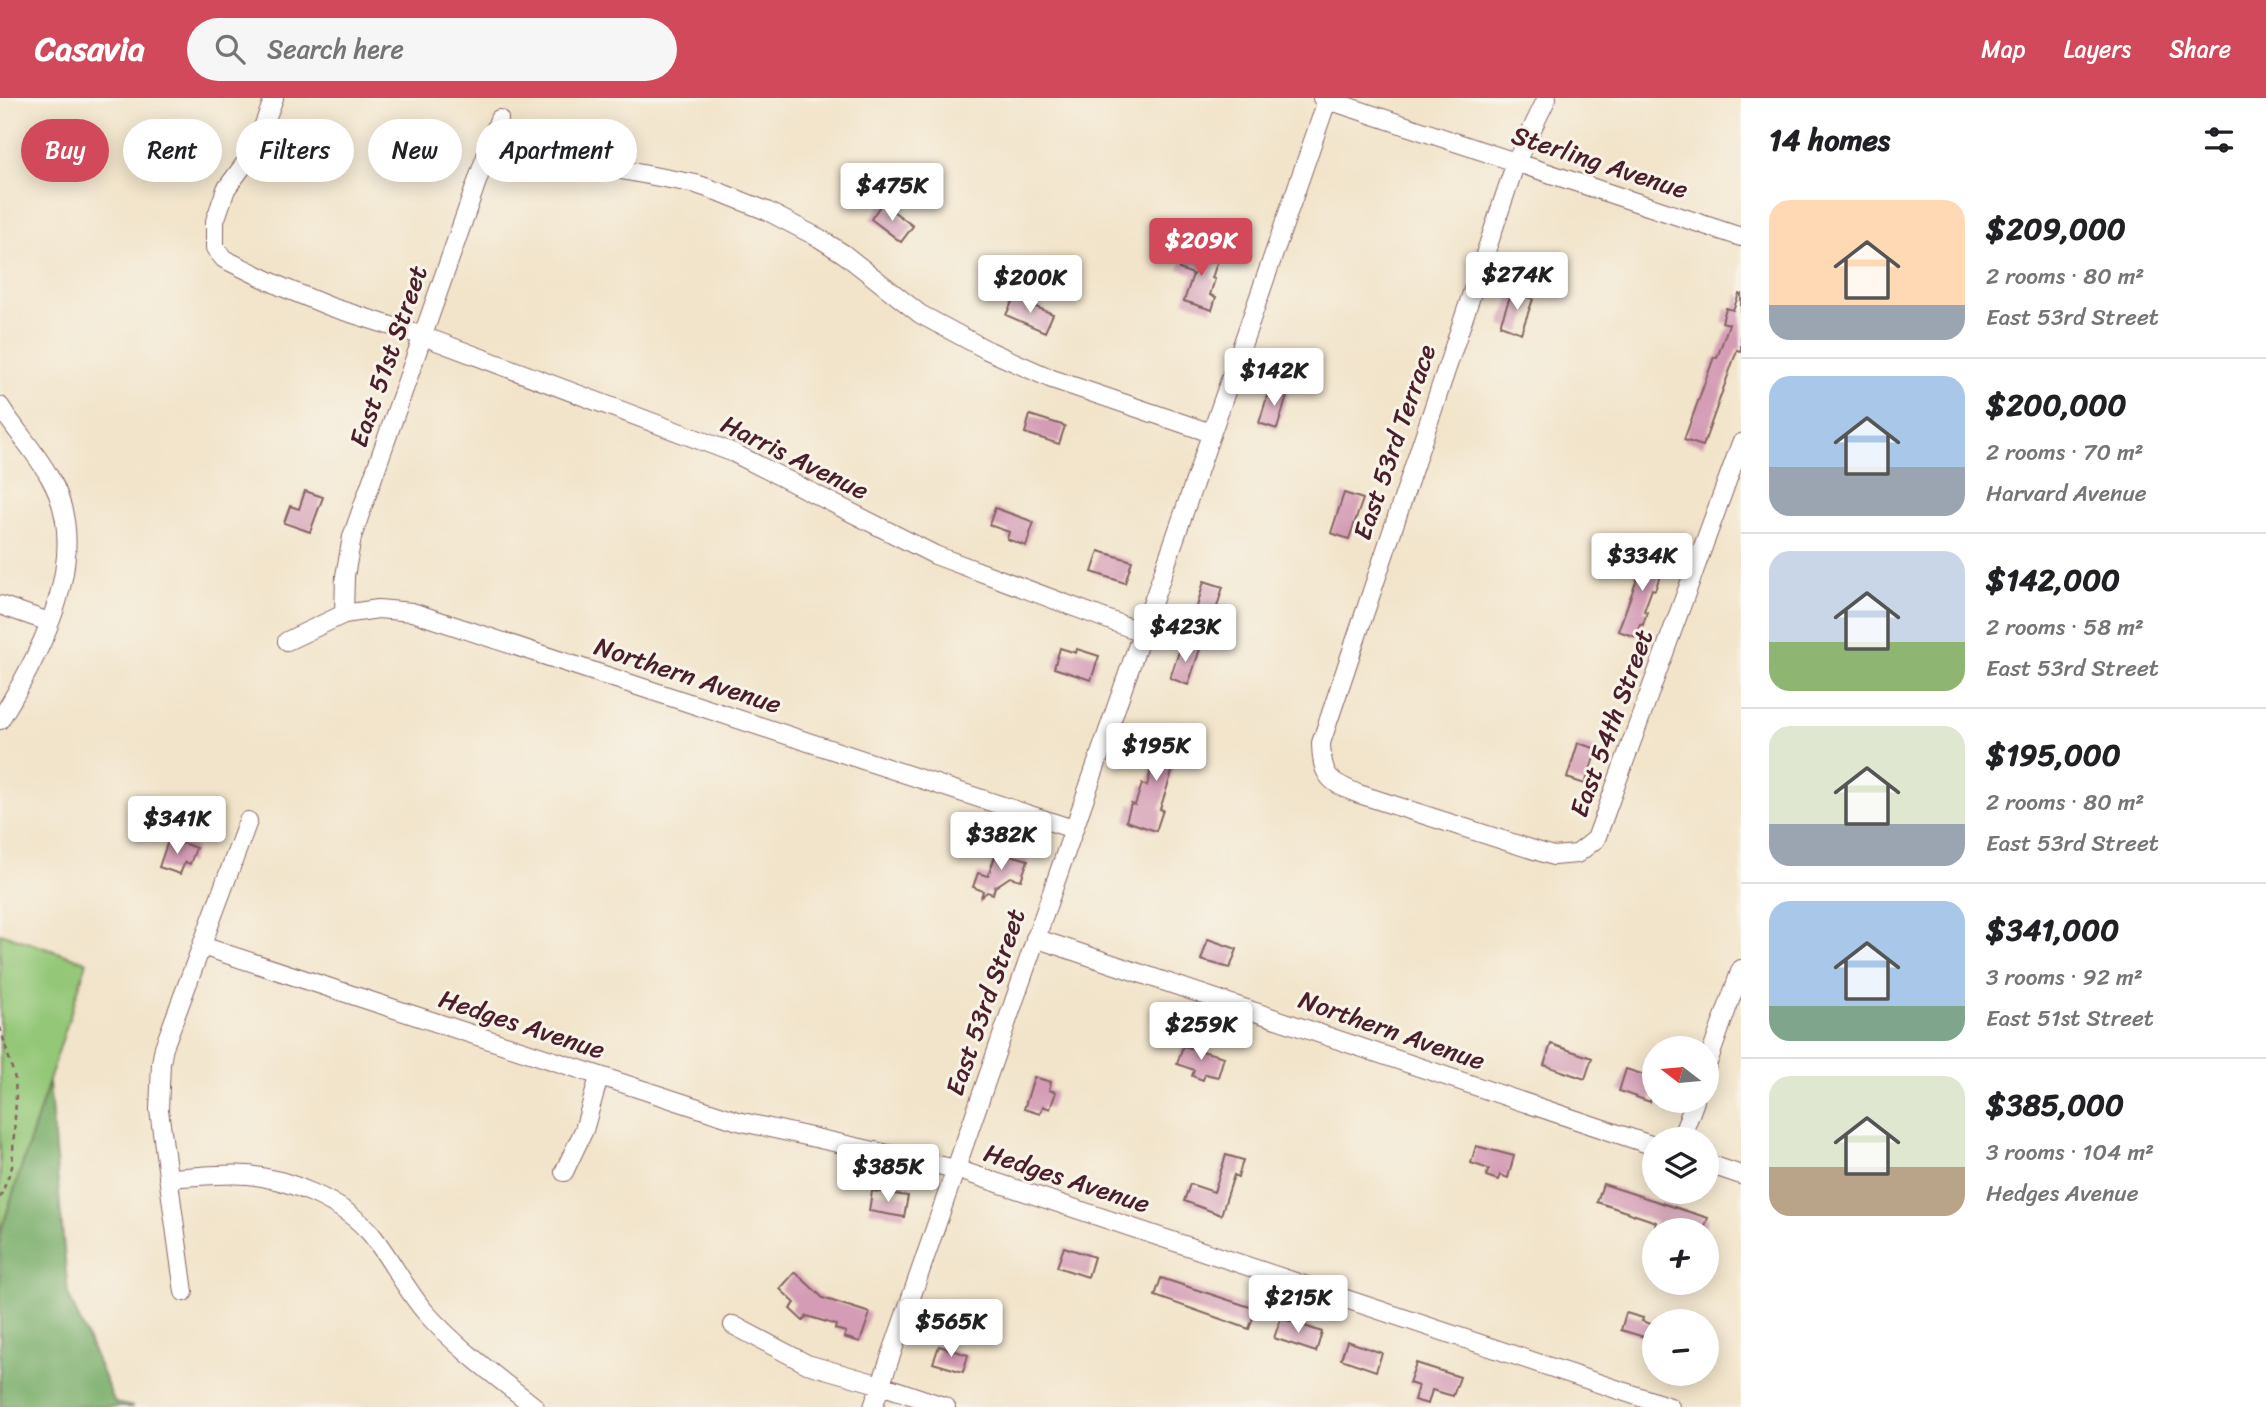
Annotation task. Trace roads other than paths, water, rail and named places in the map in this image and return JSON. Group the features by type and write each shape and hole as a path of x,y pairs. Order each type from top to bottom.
{"street":[{"name":"Harris Avenue","path":"274,98 246,162 226,189 215,221 215,248 224,259 282,288 331,307 423,336 734,453 935,555 1141,632"},
{"name":"East 53rd Terrace","path":"1547,98 1516,162 1321,743 1323,768 1335,784 1553,856 1577,854"},
{"name":"Sterling Avenue","path":"1326,99 1741,237"},
{"name":"East 53rd Street","path":"873,1407 1326,99"},
{"path":"637,173 696,184 767,211 844,254 920,314 987,350 1052,379 1211,433"},
{"name":"East 51st Street","path":"344,614 345,576 352,537 477,182"},
{"path":"0,406 50,476 66,524 67,554 63,583 49,622 27,676 0,720"},
{"name":"East 54th Street","path":"1577,854 1596,839 1741,443"},
{"path":"0,605 49,622"},
{"name":"Northern Avenue","path":"287,641 344,614 379,609 412,612 1073,829"},
{"path":"184,1292 159,1110 161,1063 164,1047 248,821"},
{"name":"Northern Avenue","path":"1035,938 1642,1142"},
{"name":"Hedges Avenue","path":"202,946 738,1122 956,1169 1670,1407"},
{"path":"1717,1036 1741,969"},
{"path":"564,1172 584,1130 599,1077"},
{"path":"1719,1167 1741,1175"},
{"path":"168,1178 245,1174 302,1188 338,1206 369,1233 424,1311 463,1351 535,1407"},
{"path":"733,1325 807,1364 946,1407"}]}
